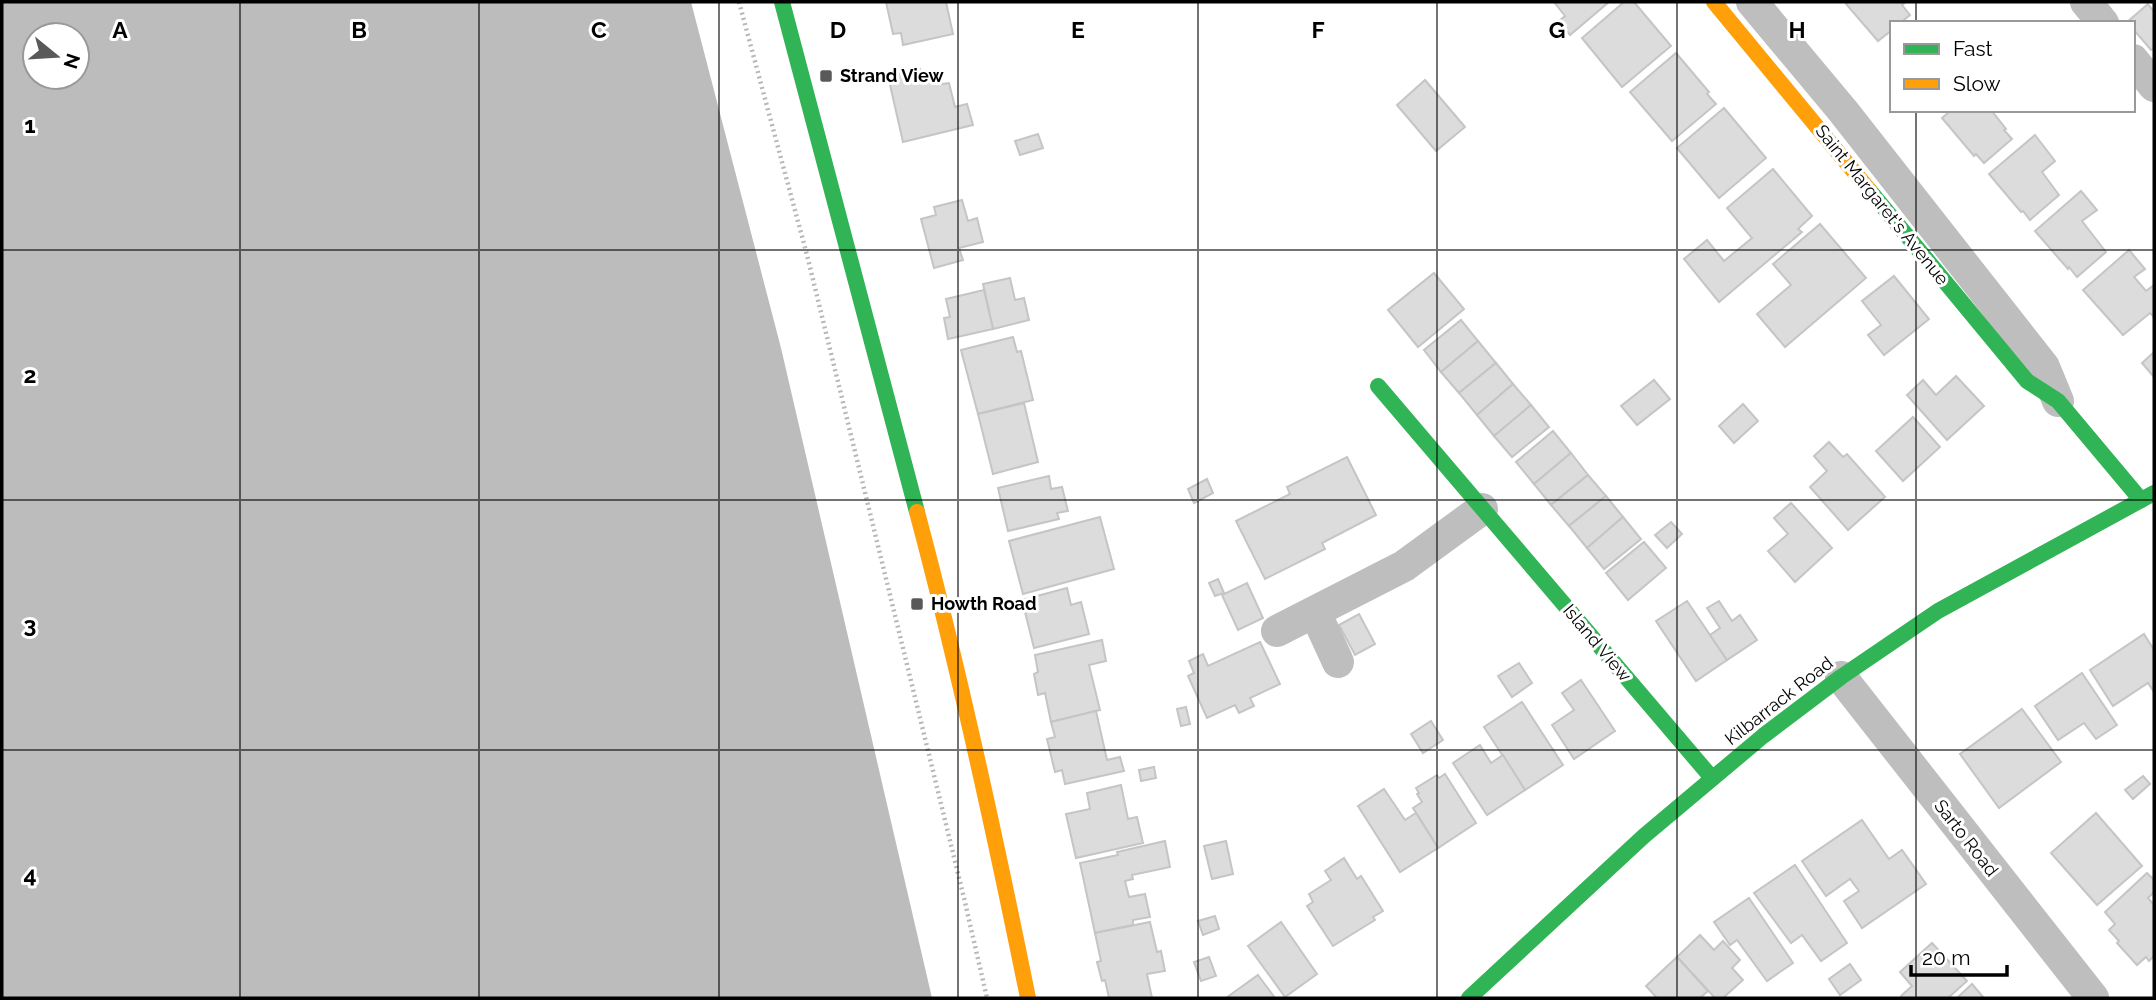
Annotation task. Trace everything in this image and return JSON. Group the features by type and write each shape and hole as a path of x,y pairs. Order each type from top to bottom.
{"main road":[{"path":"782,2 938,590 987,798 1028,998"},
{"name":"Saint Margaret's Avenue","path":"1714,2 2027,381 2058,401 2148,497"},
{"name":"Island View","path":"1378,386 1712,778"},
{"name":"Kilbarrack Road","path":"1469,998 1644,836 1712,778 1841,677 1938,611 2148,497"}],"street":[{"name":"Saint Margaret's Avenue","path":"1752,2 1843,111 2044,367 2058,401"},
{"path":"2086,2 2101,21"},
{"path":"2135,62 2154,86"},
{"path":"1276,631 1404,566 1482,509"},
{"path":"1315,612 1338,662"},
{"name":"Sarto Road","path":"1841,677 2093,998"}],"path":[{"path":"739,2 807,255 987,998"}],"shaded area":[{"path":"2,2 691,2 781,348 932,998 2,998"}],"building":[{"path":"886,2 946,2 953,34 903,45 901,33 893,34"},
{"path":"1554,2 1609,2 1570,35 1559,21 1565,16"},
{"path":"1624,2 1634,2 1671,46 1622,87 1582,38"},
{"path":"1906,2 1902,5 1910,15 1902,21 1890,21 1890,32 1878,41 1846,4"},
{"path":"2148,4 2154,12 2154,48 2151,50 2135,31 2135,21 2128,21"},
{"path":"1676,53 1716,104 1672,141 1630,92"},
{"path":"920,69 922,77 940,73 942,84 949,83 955,107 967,104 973,125 903,142 888,76"},
{"path":"1425,80 1465,127 1436,151 1397,105"},
{"path":"1724,108 1766,158 1719,198 1677,148"},
{"path":"1949,112 1993,112 2012,139 1984,163 1976,154 1974,156 1942,118"},
{"path":"1038,134 1043,148 1020,155 1015,141"},
{"path":"2035,135 2055,161 2042,172 2059,195 2030,220 1989,174"},
{"path":"1773,169 1812,216 1798,229 1802,232 1719,302 1684,259 1707,240 1724,261 1752,238 1727,208"},
{"path":"2081,191 2097,210 2082,221 2106,252 2077,277 2035,231"},
{"path":"962,200 968,221 977,218 983,242 959,248 963,260 934,268 921,219 936,215 934,207"},
{"path":"1820,224 1866,278 1785,347 1757,314 1791,285 1773,264"},
{"path":"2129,250 2145,269 2134,277 2146,291 2154,285 2154,317 2150,313 2123,335 2083,290"},
{"path":"1434,273 1464,309 1418,347 1388,310"},
{"path":"1894,276 1929,319 1884,355 1868,335 1881,325 1862,301"},
{"path":"1010,278 1015,300 1024,298 1029,320 993,329 983,284"},
{"path":"984,290 993,329 948,339 944,318 950,317 946,299"},
{"path":"1461,320 1478,341 1441,372 1424,350"},
{"path":"1013,337 1017,352 1021,351 1033,400 978,414 961,350"},
{"path":"1478,341 1496,363 1459,393 1441,372"},
{"path":"2154,352 2154,377 2142,363"},
{"path":"1496,363 1513,384 1477,415 1459,393"},
{"path":"1956,376 1984,406 1947,440 1907,395 1923,380 1936,395"},
{"path":"1654,380 1670,399 1637,425 1621,406"},
{"path":"1513,384 1531,405 1494,436 1477,415"},
{"path":"1024,403 1038,462 993,474 978,414"},
{"path":"1743,404 1758,421 1734,443 1719,426"},
{"path":"1531,405 1549,427 1512,457 1494,436"},
{"path":"1913,417 1940,447 1903,481 1876,451"},
{"path":"1553,431 1571,453 1534,484 1516,462"},
{"path":"1829,442 1843,457 1847,454 1885,497 1848,530 1810,487 1827,471 1814,456"},
{"path":"1571,453 1588,475 1551,505 1534,484"},
{"path":"1347,457 1376,515 1322,543 1325,549 1265,579 1236,521 1290,494 1287,487"},
{"path":"1588,475 1606,496 1569,526 1551,505"},
{"path":"1049,476 1051,489 1062,487 1068,511 1057,513 1059,519 1008,531 998,488"},
{"path":"1207,479 1213,493 1194,503 1188,489"},
{"path":"1606,496 1623,517 1587,548 1569,526"},
{"path":"1791,503 1832,548 1795,582 1768,551 1788,534 1774,518"},
{"path":"1100,517 1114,569 1023,594 1009,541"},
{"path":"1623,517 1641,539 1604,569 1587,548"},
{"path":"1671,522 1682,534 1667,548 1655,535"},
{"path":"1644,542 1666,568 1628,600 1606,573"},
{"path":"1218,579 1224,593 1215,596 1209,583"},
{"path":"1247,583 1263,618 1238,630 1222,595"},
{"path":"1067,588 1071,605 1081,602 1089,634 1034,648 1022,600"},
{"path":"1687,601 1727,660 1696,681 1656,621"},
{"path":"1719,601 1732,621 1740,615 1757,640 1727,660 1710,635 1720,628 1707,608"},
{"path":"1359,614 1375,644 1355,655 1339,625"},
{"path":"2144,634 2154,650 2154,692 2148,683 2113,706 2090,670"},
{"path":"1102,640 1106,661 1089,665 1100,710 1051,722 1045,693 1038,695 1034,674 1038,672 1035,655"},
{"path":"1260,642 1280,684 1250,698 1254,706 1239,713 1235,705 1207,718 1188,676 1194,673 1189,661 1203,654 1208,666"},
{"path":"1519,663 1532,683 1512,697 1498,676"},
{"path":"2082,673 2117,725 2096,739 2084,723 2058,740 2035,706"},
{"path":"1581,680 1615,731 1574,759 1552,725 1574,710 1562,693"},
{"path":"1522,702 1563,765 1525,790 1484,727"},
{"path":"1186,707 1190,724 1181,726 1177,709"},
{"path":"2022,709 2061,762 1999,808 1960,754"},
{"path":"1096,711 1107,760 1120,757 1124,771 1065,784 1062,770 1055,772 1047,739 1055,737 1051,722"},
{"path":"1431,721 1443,740 1423,753 1411,734"},
{"path":"1480,745 1491,763 1503,755 1525,790 1487,815 1453,763"},
{"path":"1154,767 1156,778 1141,781 1139,770"},
{"path":"1445,774 1476,823 1438,848 1413,808 1422,802 1416,788 1437,775 1439,778"},
{"path":"2143,776 2150,784 2133,799 2125,790"},
{"path":"1121,785 1128,819 1137,817 1143,843 1076,858 1066,814 1090,809 1087,793"},
{"path":"1384,789 1405,820 1416,813 1438,848 1400,872 1358,806"},
{"path":"2096,813 2142,866 2097,905 2051,853"},
{"path":"1862,820 1889,859 1902,850 1926,884 1862,928 1844,901 1859,891 1850,879 1826,896 1802,861"},
{"path":"1165,841 1170,867 1132,875 1133,879 1125,881 1129,897 1145,894 1150,917 1133,920 1133,925 1095,933 1080,863"},
{"path":"1226,841 1233,874 1212,879 1204,846"},
{"path":"1344,858 1357,879 1361,876 1383,911 1373,917 1375,920 1333,946 1307,906 1313,902 1309,894 1331,880 1325,871"},
{"path":"1795,865 1847,943 1821,961 1802,935 1791,943 1754,893"},
{"path":"2147,873 2154,880 2154,892 2148,898 2154,905 2154,956 2149,961 2146,957 2137,965 2109,930 2115,924 2105,912"},
{"path":"1749,898 1793,963 1767,981 1737,940 1730,945 1714,922"},
{"path":"1215,916 1219,929 1203,935 1198,921"},
{"path":"1150,922 1165,971 1147,974 1152,998 1109,998 1097,962 1101,961 1095,933"},
{"path":"1281,922 1317,974 1285,997 1248,946"},
{"path":"1700,935 1714,950 1723,941 1740,960 1732,968 1743,980 1723,998 1715,998 1677,957"},
{"path":"1932,943 1967,981 1948,998 1902,998 1912,986 1900,972"},
{"path":"1209,957 1216,976 1201,981 1194,962"},
{"path":"1677,957 1708,991 1700,998 1657,998 1646,986"},
{"path":"1850,964 1861,980 1840,995 1829,979"},
{"path":"1258,975 1275,998 1226,998"},
{"path":"1972,984 1984,998 1957,998"}],"traffic: fast":[{"path":"782,2 917,512"},
{"path":"1870,191 2027,381 2058,401 2141,500"},
{"path":"1378,386 1712,778"},
{"path":"1469,998 1644,836 1763,736 1841,677 1938,611 2154,493"}],"traffic: slow":[{"path":"1714,2 1870,191"},
{"path":"917,512 976,754 1028,998"}],"place":[{"name":"Strand View","path":"826,76"},
{"name":"Howth Road","path":"917,604"}]}
